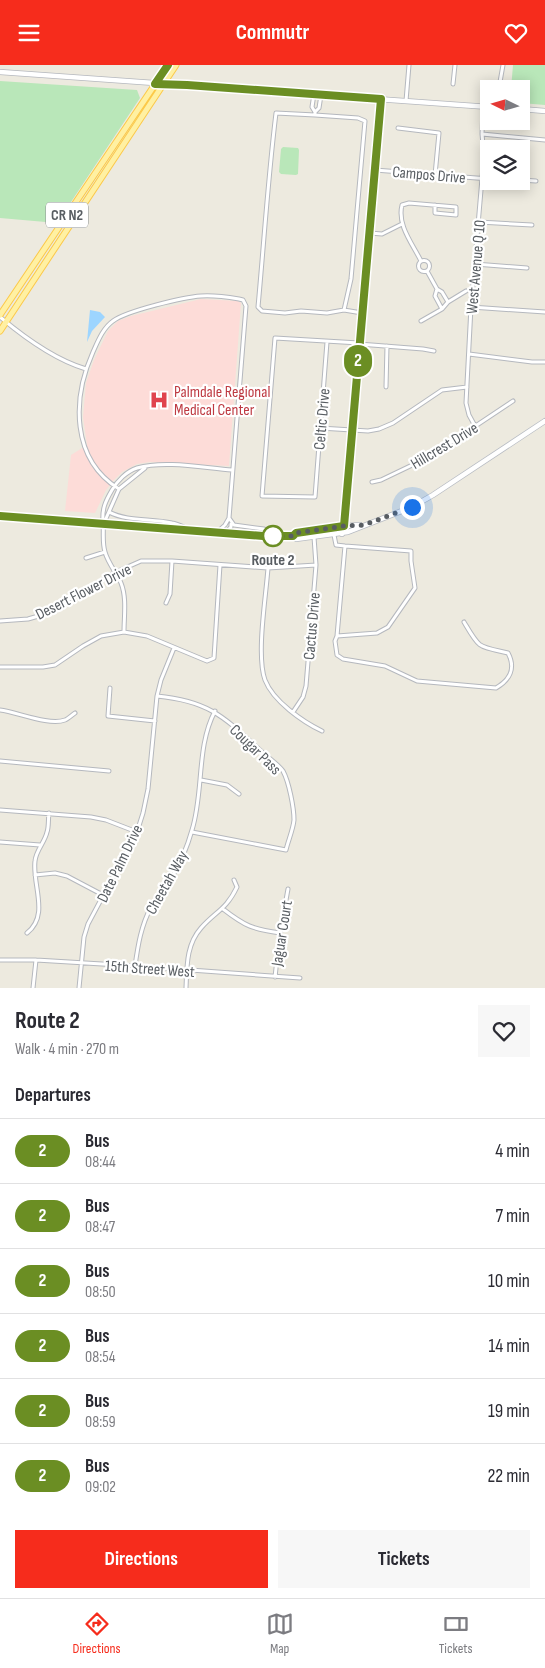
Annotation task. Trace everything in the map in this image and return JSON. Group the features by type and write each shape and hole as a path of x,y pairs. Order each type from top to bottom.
{"main road":[{"name":"CR N2","path":"0,316 168,65"},
{"name":"CR N2","path":"0,331 176,65"},
{"path":"101,165 106,169"}],"street":[{"path":"406,101 409,65"},
{"path":"453,84 455,65"},
{"path":"500,80 503,65"},
{"path":"0,73 480,106"},
{"path":"314,94 312,107 315,114"},
{"path":"315,114 319,108 321,95"},
{"path":"342,534 381,99"},
{"path":"530,110 545,111"},
{"path":"344,310 352,279 365,121 358,118 315,114 276,113 258,307 262,311 285,313 301,311 326,313 344,310 362,313"},
{"path":"398,128 439,133 436,175"},
{"name":"West Avenue Q 10","path":"482,130 483,140"},
{"path":"482,134 545,140"},
{"name":"Campos Drive","path":"375,170 480,179"},
{"path":"530,181 536,181"},
{"name":"West Avenue Q 10","path":"475,426 469,415 466,403 481,190"},
{"path":"421,261 402,224 400,213 402,205 409,203 435,205 456,207 456,215 435,213 435,205"},
{"path":"479,221 532,225"},
{"path":"370,233 387,232 402,224"},
{"path":"421,261 424,260 429,263 430,266 426,271"},
{"path":"421,261 418,265 419,269 426,271 448,302"},
{"path":"475,264 527,267"},
{"path":"437,289 435,296 442,309"},
{"path":"421,321 442,309 448,302 466,291"},
{"path":"119,489 114,486 90,457 80,429 81,393 86,369 99,339 112,322 122,315 200,296 243,300 246,306 232,470 229,518 231,527 224,533"},
{"path":"472,307 545,312"},
{"path":"0,316 55,355 86,369"},
{"name":"Celtic Drive","path":"275,338 327,342 320,428 315,497 262,496 275,338"},
{"path":"327,342 359,343 434,351"},
{"path":"386,387 387,346"},
{"path":"469,354 545,362"},
{"path":"320,428 368,431 379,429 393,423 442,390 467,387"},
{"name":"Hillcrest Drive","path":"372,482 381,480 429,457 513,401"},
{"path":"0,516 215,533 293,536 296,539 342,534 412,507 545,421"},
{"path":"104,524 102,513 104,505 114,486 137,468 158,465 232,470"},
{"path":"124,632 124,594 116,572 104,552 102,538 104,524 119,489 146,467"},
{"path":"109,512 116,515 172,523 194,531"},
{"path":"215,533 225,525 229,518"},
{"path":"231,523 264,529 278,536"},
{"path":"293,536 296,533 364,525"},
{"path":"334,535 335,545 411,551 415,588 388,627 377,633 338,636"},
{"name":"Cactus Drive","path":"293,712 303,697 306,685 316,565 314,537"},
{"path":"346,546 338,636 335,641 337,655 343,659 385,666 417,681 496,688 511,673 512,660 508,653 484,648 477,643 464,622"},
{"path":"86,559 104,552"},
{"name":"Desert Flower Drive","path":"0,621 28,619 42,615 116,572 141,561 172,561 268,568 316,565"},
{"path":"166,603 170,594 172,561"},
{"path":"0,667 43,667 55,665 101,636 124,632 147,636 207,661 214,658 220,565"},
{"path":"268,568 261,665 265,682 274,695 293,712 307,724 322,731"},
{"name":"Date Palm Drive","path":"79,988 84,937 103,895 137,832 143,813 148,789 157,696 161,680 174,648"},
{"path":"110,689 108,716 155,721"},
{"name":"Cougar Pass","path":"157,696 200,704 215,711 238,729 283,771 289,789 294,821 286,850 192,831"},
{"path":"0,710 49,721 64,721 75,713"},
{"name":"Cheetah Way","path":"135,966 139,940 146,918 183,857 192,831 198,809 205,735 215,711"},
{"path":"0,761 109,771"},
{"path":"201,780 227,785 239,794"},
{"path":"0,810 48,813 106,820 137,832"},
{"path":"27,933 35,927 40,907 35,875 35,859 47,833 48,813"},
{"path":"0,842 40,845"},
{"path":"35,875 55,873 103,895"},
{"path":"186,988 189,951 194,939 201,929 231,899 237,887 234,880"},
{"name":"Jaguar Court","path":"275,977 288,889"},
{"path":"223,909 242,923 260,930 280,933"},
{"name":"15th Street West","path":"0,960 36,960 300,978"},
{"path":"33,988 36,960"}],"shaded area":[{"name":"Palmdale Regional Medical Center","path":"201,299 238,301 241,303 229,466 150,462 137,464 122,472 114,480 106,490 95,513 65,511 71,455 87,445 83,417 86,383 94,360 108,331 118,321 131,316"}],"green space":[{"path":"513,65 545,65 545,105 530,104 530,80 512,80"},
{"path":"0,81 137,90 140,98 57,223 0,218"},
{"path":"283,147 298,148 298,174 281,174 279,172 281,149"}],"water":[{"path":"90,310 100,312 105,317 92,331 87,342"}],"bus line":[{"name":"2","path":"0,516 263,536 293,536 296,533 344,526 381,99 155,84 168,65"}],"place":[{"name":"Palmdale Regional Medical Center","path":"159,400"},
{"name":"Route 2","path":"273,536"}],"route":[{"path":"273,536 293,536 296,533 364,525 412,507"}]}
